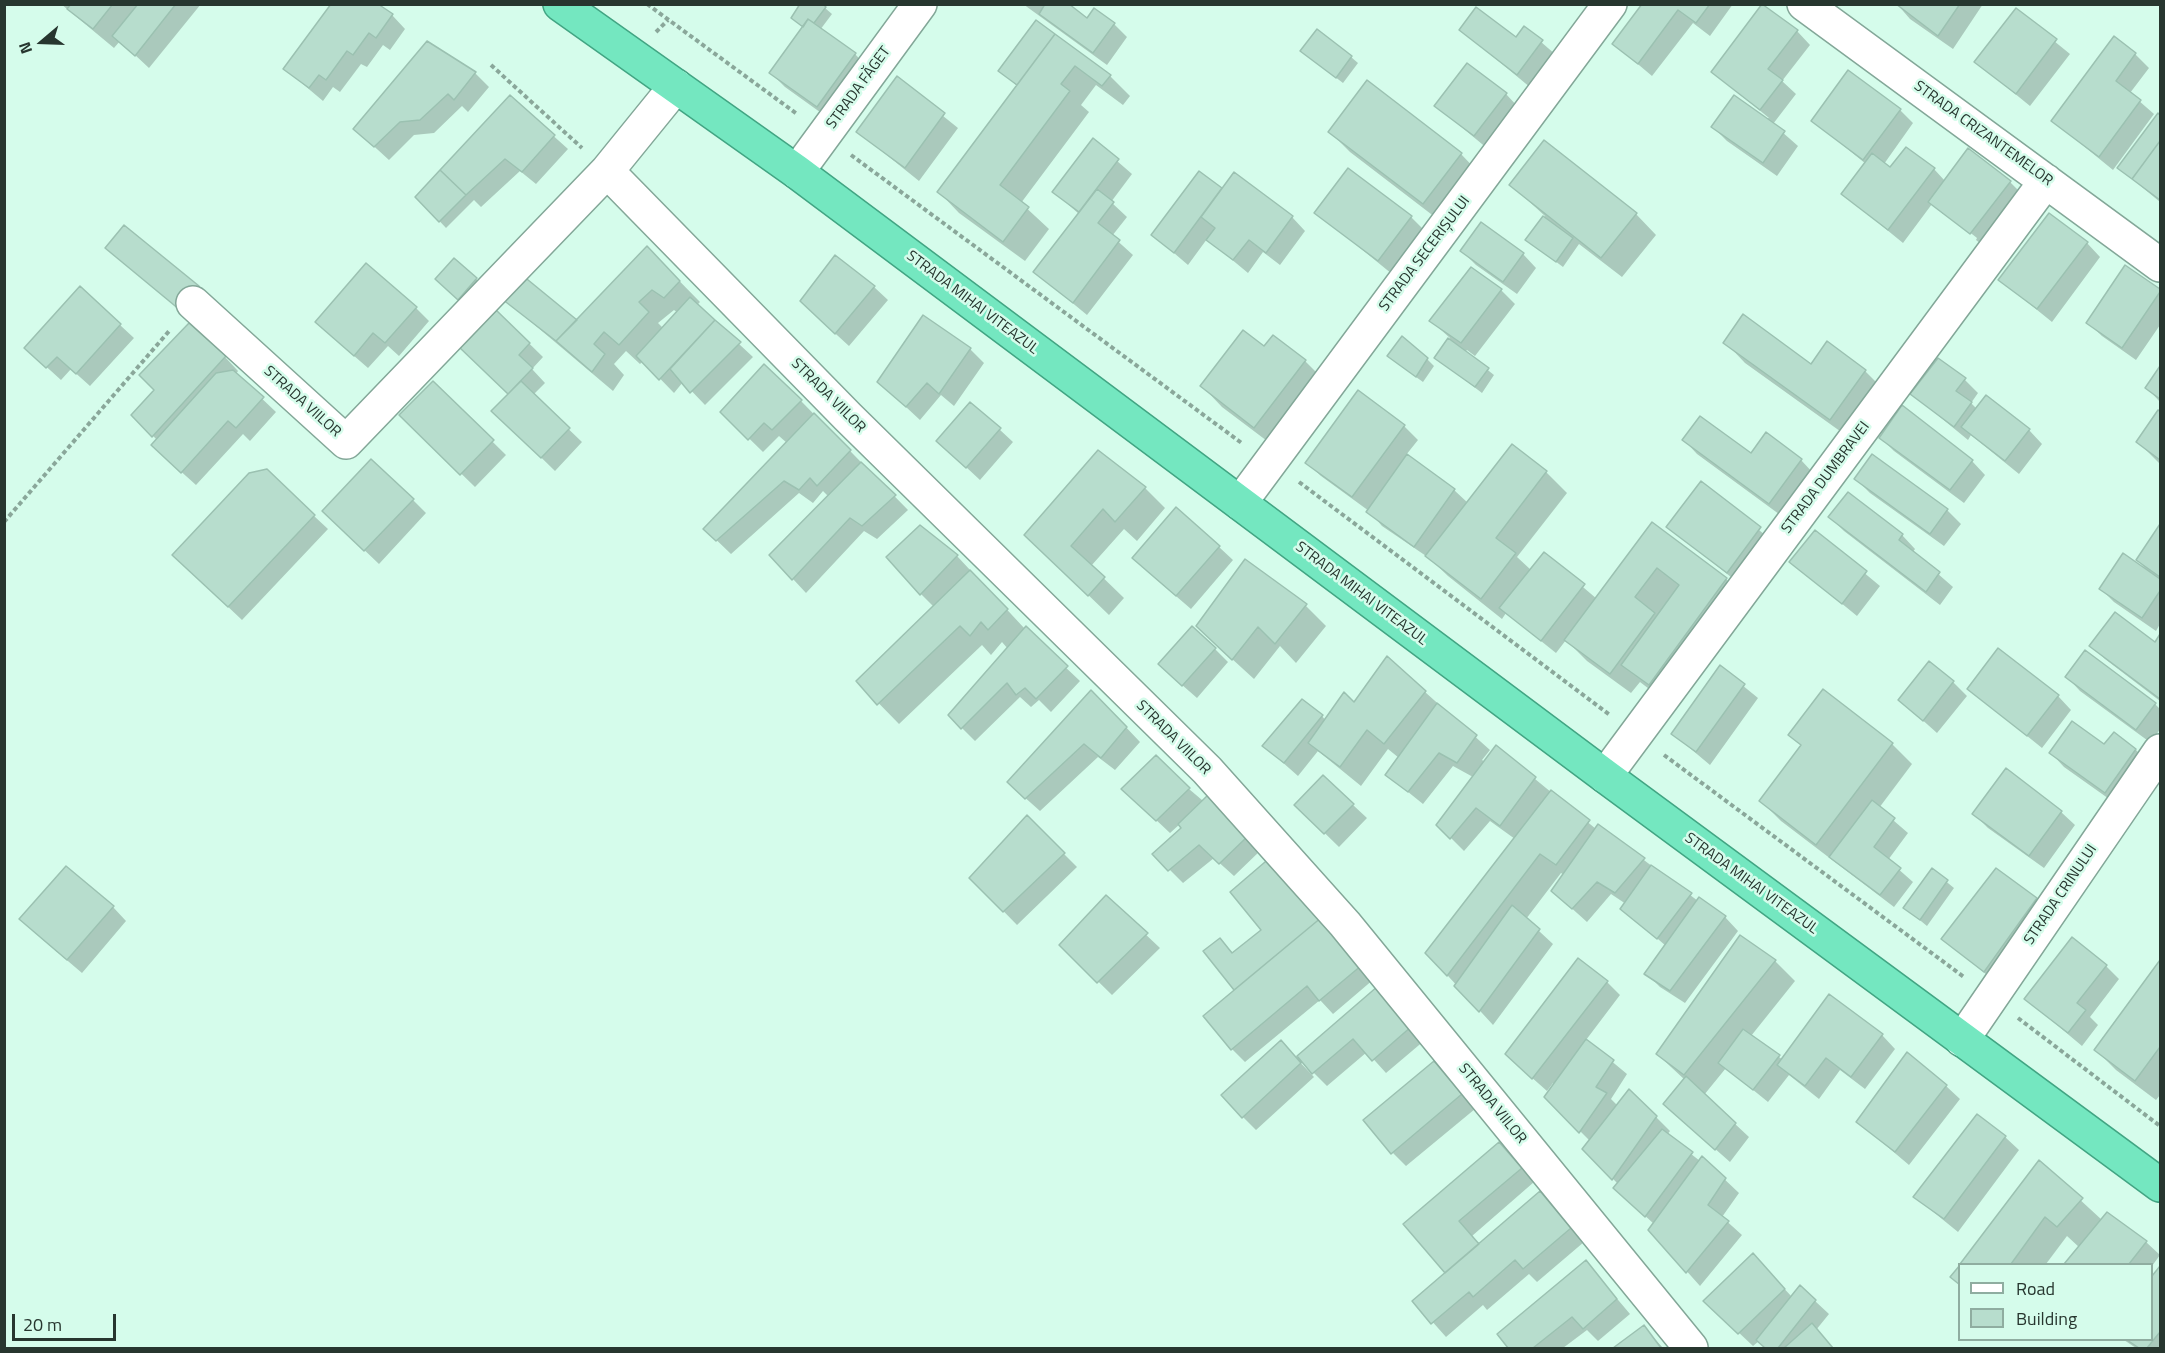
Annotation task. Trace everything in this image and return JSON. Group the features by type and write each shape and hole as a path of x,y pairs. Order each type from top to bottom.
{"highway":[{"name":"STRADA MIHAI VITEAZUL","path":"560,4 797,172 1605,776 2160,1185"}],"street":[{"name":"STRADA FĂGET","path":"797,172 920,4"},
{"name":"STRADA SECERIȘULUI","path":"1240,503 1610,4"},
{"name":"STRADA CRIZANTEMELOR","path":"1804,4 2160,266"},
{"name":"STRADA VIILOR","path":"193,303 346,442 607,171 676,86"},
{"name":"STRADA VIILOR","path":"607,171 848,417 1207,770 1345,924 1692,1348"},
{"name":"STRADA DUMBRAVEI","path":"1605,776 2046,181"},
{"name":"STRADA CRINULUI","path":"1962,1040 2160,751"}],"path":[{"path":"647,4 1271,462 1991,997 2160,1126"},
{"path":"491,65 607,171"},
{"path":"4,522 193,303"}],"building":[{"path":"71,4 113,4 93,29 67,9"},
{"path":"138,4 176,4 135,56 112,36"},
{"path":"331,4 378,4 393,14 376,38 369,33 353,55 347,51 326,80 319,75 309,88 283,69"},
{"path":"800,4 823,4 826,7 814,23 808,19 803,27 791,18"},
{"path":"1045,4 1069,4 1087,18 1094,8 1115,23 1093,53 1039,14"},
{"path":"1642,4 1710,4 1696,23 1678,10 1638,64 1612,44"},
{"path":"1762,4 1798,30 1768,69 1783,80 1760,110 1711,72"},
{"path":"1896,4 1960,4 1938,36"},
{"path":"1476,7 1516,37 1524,26 1543,40 1517,75 1459,30"},
{"path":"2016,8 2057,39 2016,94 1974,62"},
{"path":"808,19 856,53 817,107 769,73"},
{"path":"1036,20 1055,34 1017,85 998,71"},
{"path":"1317,29 1352,56 1336,78 1300,51"},
{"path":"1055,34 1111,75 1102,86 1075,66 1061,84 1070,91 1000,185 1029,207 1003,242 937,192"},
{"path":"2114,36 2136,53 2116,81 2141,100 2099,157 2051,121"},
{"path":"427,41 476,72 454,100 448,94 420,120 400,122 374,147 353,129"},
{"path":"1467,63 1507,93 1474,136 1434,106"},
{"path":"1848,70 1901,109 1863,160 1811,121"},
{"path":"897,76 945,113 905,168 856,132"},
{"path":"1367,80 1462,153 1423,204 1328,132"},
{"path":"510,95 555,135 522,172 505,159 466,195 440,170"},
{"path":"1734,95 1785,131 1763,163 1711,127"},
{"path":"2158,113 2160,115 2160,141 2132,179 2117,168"},
{"path":"1093,138 1119,159 1079,212 1052,192"},
{"path":"1544,140 1637,213 1601,258 1509,185"},
{"path":"2160,141 2160,200 2132,179"},
{"path":"1906,147 1935,168 1888,230 1841,194 1872,153 1890,167"},
{"path":"1968,148 2011,181 1970,234 1928,202"},
{"path":"1348,168 1412,216 1378,261 1314,213"},
{"path":"440,170 466,195 439,222 415,197"},
{"path":"1199,171 1222,188 1174,253 1151,235"},
{"path":"1234,172 1293,216 1266,253 1249,240 1233,260 1206,240 1215,228 1201,217"},
{"path":"1097,189 1114,202 1098,223 1120,240 1073,303 1033,272"},
{"path":"2049,213 2088,242 2037,309 1998,280"},
{"path":"1543,216 1573,238 1556,262 1525,240"},
{"path":"1481,222 1524,253 1503,282 1460,251"},
{"path":"124,225 199,286 180,310 105,248"},
{"path":"647,246 680,281 664,298 652,290 639,302 649,312 619,345 604,332 594,344 605,354 592,372 556,341"},
{"path":"835,255 875,286 835,334 800,301"},
{"path":"454,258 477,278 458,300 435,279"},
{"path":"366,263 417,307 385,343 373,333 354,356 315,322"},
{"path":"2125,265 2160,289 2160,292 2122,348 2086,323"},
{"path":"1471,267 1502,289 1461,343 1429,321"},
{"path":"522,275 577,320 556,341 502,299"},
{"path":"80,286 121,324 76,374 57,357 46,368 24,348"},
{"path":"690,297 715,320 659,380 636,356"},
{"path":"495,309 530,343 519,355 533,368 508,394 459,347"},
{"path":"1743,314 1811,364 1827,341 1866,370 1830,420 1723,343"},
{"path":"923,315 971,348 939,394 927,383 906,407 877,382"},
{"path":"715,320 741,342 690,393 670,369"},
{"path":"189,323 226,356 152,437 131,415 154,390 139,375"},
{"path":"1243,330 1264,346 1273,335 1306,360 1254,428 1200,386"},
{"path":"1402,336 1428,358 1416,377 1387,356"},
{"path":"1448,338 1489,368 1475,387 1434,358"},
{"path":"1938,358 1966,378 1956,391 1972,402 1954,427 1910,394"},
{"path":"764,364 802,400 772,430 764,423 748,440 720,412"},
{"path":"2160,366 2160,399 2145,388"},
{"path":"233,370 264,397 236,428 228,421 181,473 151,445 216,373"},
{"path":"433,381 494,440 460,475 399,415"},
{"path":"521,381 570,428 541,458 491,411"},
{"path":"1358,390 1405,425 1352,497 1305,463"},
{"path":"1986,395 2030,429 2005,461 1961,427"},
{"path":"970,402 1001,428 966,468 936,441"},
{"path":"1902,405 1973,460 1950,490 1879,438"},
{"path":"2158,410 2160,411 2160,460 2136,442"},
{"path":"814,413 851,450 817,486 810,478 799,490 784,481 716,541 703,529"},
{"path":"1700,416 1751,453 1766,432 1802,459 1769,504 1682,440"},
{"path":"1512,444 1547,471 1496,538 1516,553 1481,599 1425,556"},
{"path":"1098,450 1146,487 1115,522 1103,509 1071,546 1105,577 1088,596 1024,535"},
{"path":"1407,454 1455,489 1414,547 1366,512"},
{"path":"1872,454 1948,509 1930,534 1854,479"},
{"path":"371,459 414,499 364,551 322,511"},
{"path":"861,462 896,495 862,526 850,518 792,580 769,555"},
{"path":"267,469 315,515 228,607 172,555 249,473"},
{"path":"1701,481 1761,527 1727,573 1666,527"},
{"path":"1848,492 1903,534 1899,540 1940,572 1926,592 1828,517"},
{"path":"1176,507 1220,546 1176,596 1132,558"},
{"path":"1652,522 1727,578 1649,685 1621,665 1679,585 1657,568 1635,597 1655,613 1610,674 1564,640"},
{"path":"2160,524 2160,577 2136,560"},
{"path":"920,525 958,555 920,595 886,557"},
{"path":"1815,530 1867,571 1842,604 1789,562"},
{"path":"1544,552 1585,584 1541,641 1499,608"},
{"path":"2123,553 2160,579 2160,591 2142,618 2099,589"},
{"path":"1245,559 1307,604 1275,644 1258,627 1232,660 1196,626"},
{"path":"970,570 1008,609 988,630 981,622 970,636 960,626 877,705 856,681"},
{"path":"2115,612 2155,642 2160,634 2160,699 2089,646"},
{"path":"1026,626 1068,666 1036,699 1025,688 1016,695 1007,683 961,729 948,715"},
{"path":"1192,626 1216,648 1182,686 1158,664"},
{"path":"1998,648 2059,695 2027,736 1967,689"},
{"path":"2085,650 2156,703 2136,730 2065,677"},
{"path":"1387,656 1426,691 1384,744 1367,730 1340,767 1308,743 1344,692 1354,702"},
{"path":"1929,661 1954,681 1923,721 1898,700"},
{"path":"1720,665 1745,684 1696,752 1671,734"},
{"path":"1823,689 1893,743 1816,845 1759,801 1801,745 1788,735"},
{"path":"1091,690 1127,727 1101,758 1084,744 1025,799 1007,782"},
{"path":"1302,699 1323,715 1284,763 1262,746"},
{"path":"1437,703 1477,735 1457,763 1439,753 1408,792 1385,775"},
{"path":"2072,721 2104,744 2114,732 2136,749 2105,793 2049,753"},
{"path":"1496,745 1536,777 1500,826 1476,808 1450,839 1436,825"},
{"path":"1156,755 1190,788 1156,821 1121,789"},
{"path":"2006,768 2062,811 2029,856 1972,814"},
{"path":"1323,775 1354,804 1324,834 1294,805"},
{"path":"1551,790 1590,820 1556,865 1540,854 1447,976 1425,953"},
{"path":"1208,795 1248,836 1219,864 1199,845 1168,871 1152,854 1181,828 1178,824"},
{"path":"1872,800 1895,818 1874,847 1901,868 1880,895 1829,857"},
{"path":"1027,815 1065,853 1003,912 969,878"},
{"path":"1598,824 1645,858 1615,893 1597,882 1572,909 1551,891"},
{"path":"1272,856 1322,917 1234,990 1203,951 1220,938 1232,953 1261,930 1230,892"},
{"path":"1651,865 1692,893 1657,939 1620,909"},
{"path":"66,866 114,906 67,960 19,919"},
{"path":"1932,868 1948,880 1920,920 1903,908"},
{"path":"1996,868 2037,898 1984,972 1941,939"},
{"path":"1106,895 1148,933 1097,983 1059,945"},
{"path":"1699,897 1726,916 1670,991 1644,974"},
{"path":"1512,905 1540,929 1479,1012 1454,986"},
{"path":"1322,917 1362,965 1319,1001 1307,986 1231,1050 1203,1016"},
{"path":"1740,935 1776,960 1684,1075 1656,1054"},
{"path":"2072,937 2107,965 2077,1003 2086,1010 2068,1033 2024,999"},
{"path":"1578,958 1608,981 1532,1079 1505,1054"},
{"path":"2160,960 2160,1047 2135,1081 2094,1050"},
{"path":"1378,986 1412,1026 1372,1061 1353,1039 1312,1074 1297,1056"},
{"path":"1829,994 1883,1034 1851,1077 1826,1058 1805,1086 1777,1065"},
{"path":"1743,1029 1780,1055 1753,1090 1718,1063"},
{"path":"1586,1039 1614,1060 1596,1087 1607,1093 1579,1133 1544,1097"},
{"path":"1281,1040 1301,1063 1242,1118 1221,1095"},
{"path":"1907,1052 1947,1085 1895,1152 1856,1122"},
{"path":"1434,1061 1462,1094 1391,1154 1363,1120"},
{"path":"1686,1076 1736,1123 1715,1150 1663,1104"},
{"path":"1629,1089 1657,1116 1612,1180 1582,1149"},
{"path":"1977,1114 2006,1136 1944,1219 1913,1197"},
{"path":"1662,1129 1693,1152 1645,1217 1613,1188"},
{"path":"1499,1142 1522,1168 1459,1221 1479,1244 1445,1273 1403,1224"},
{"path":"1702,1156 1726,1178 1708,1205 1729,1221 1686,1273 1648,1230"},
{"path":"2039,1160 2083,1198 2057,1227 2045,1217 2012,1263 1961,1263"},
{"path":"1540,1191 1571,1228 1523,1269 1515,1260 1473,1297 1469,1292 1431,1324 1412,1301"},
{"path":"2107,1212 2147,1241 2130,1263 2065,1263"},
{"path":"1753,1253 1785,1289 1738,1334 1703,1301"},
{"path":"1586,1260 1617,1299 1583,1329 1572,1317 1533,1348 1508,1348 1497,1334"},
{"path":"2160,1266 2160,1332 2153,1341 2153,1275"},
{"path":"1958,1267 1958,1283 1950,1277"},
{"path":"1800,1285 1816,1300 1778,1348 1765,1348 1756,1340"},
{"path":"1812,1323 1833,1348 1784,1348"},
{"path":"1644,1325 1661,1348 1613,1348"},
{"path":"2128,1341 2153,1341 2147,1348 2139,1348"}]}
